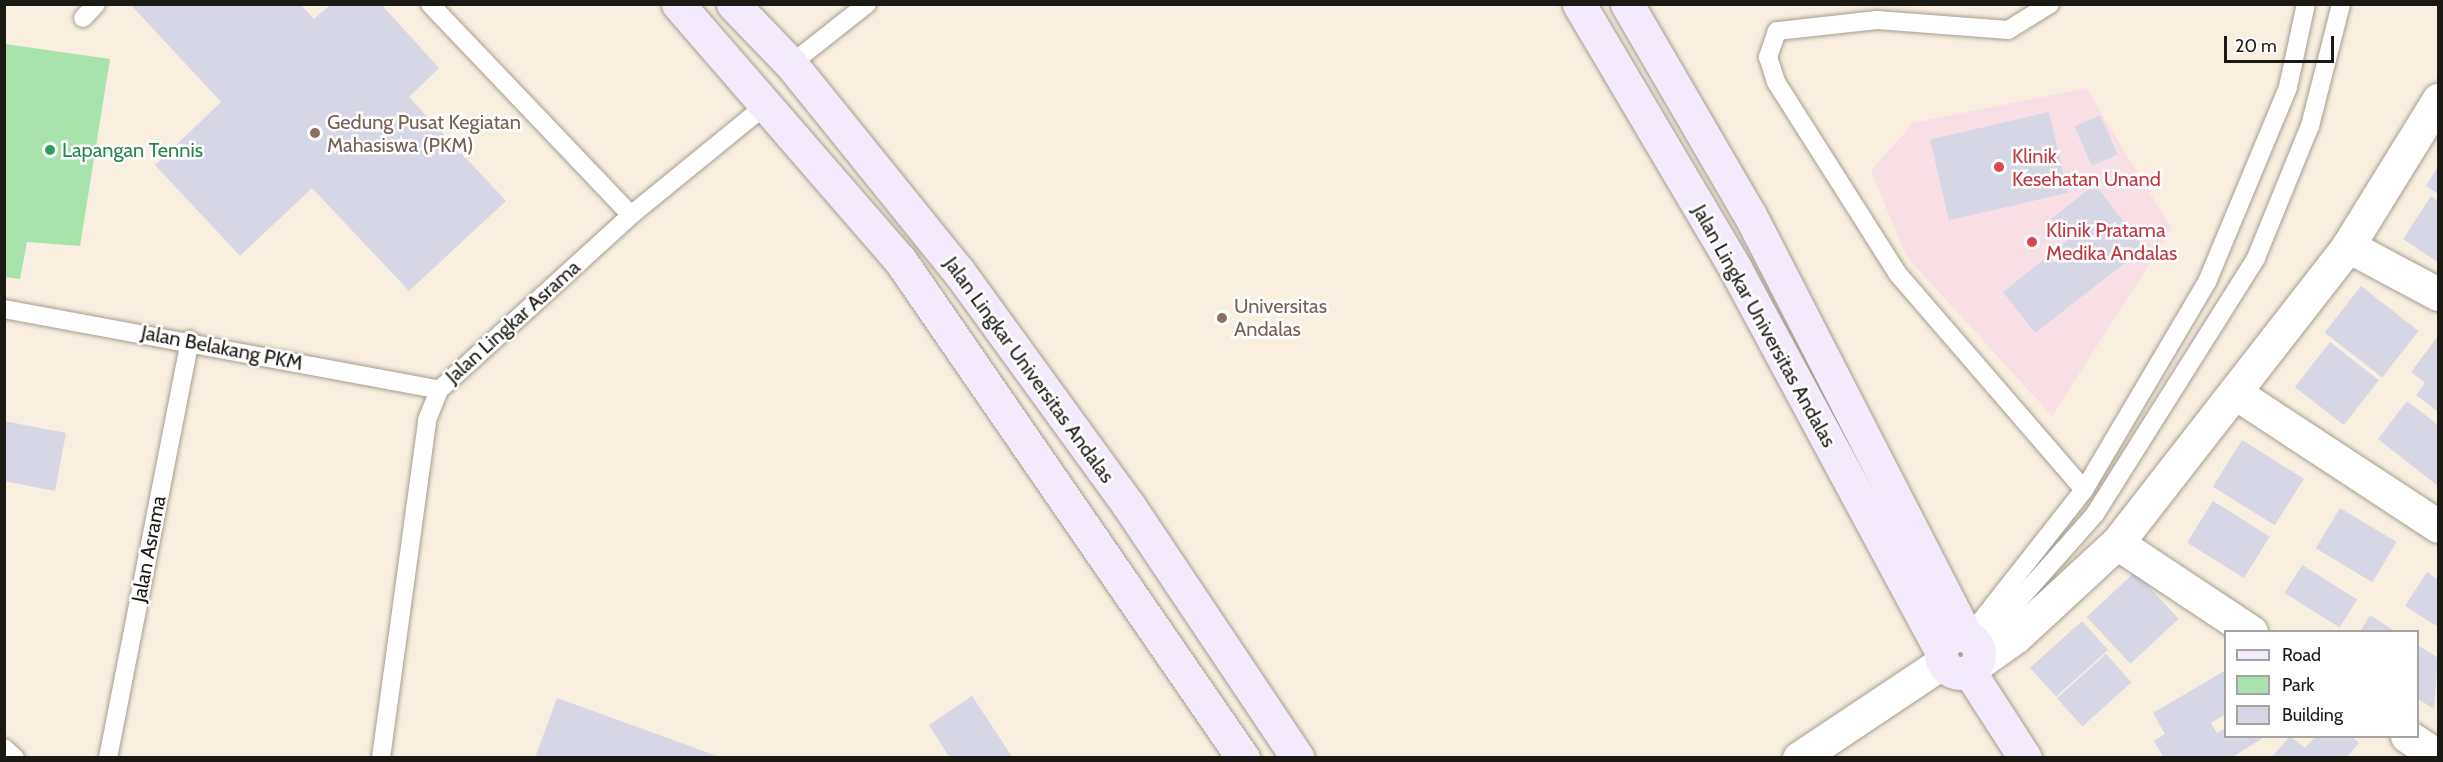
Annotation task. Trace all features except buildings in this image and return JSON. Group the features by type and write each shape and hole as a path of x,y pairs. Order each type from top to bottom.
{"street":[{"name":"Jalan Lingkar Universitas Andalas","path":"678,4 762,108 900,260 1243,758"},
{"name":"Jalan Lingkar Universitas Andalas","path":"733,4 791,64 959,272 1129,506 1298,758"},
{"name":"Jalan Lingkar Universitas Andalas","path":"1627,4 1750,215 1963,652"},
{"name":"Jalan Lingkar Universitas Andalas","path":"1581,5 1963,652"},
{"path":"1799,758 1963,652 2015,638 2117,543 2237,394 2348,246 2439,100"},
{"path":"2348,246 2439,294"},
{"path":"2237,394 2439,526"},
{"path":"1090,535 1129,506"},
{"path":"2117,543 2248,630"},
{"path":"1963,652 2025,758"},
{"path":"2411,738 2439,756"}],"lane":[{"path":"83,18 96,4"},
{"path":"430,4 631,215"},
{"path":"791,64 867,4"},
{"path":"2050,4 2008,30 1877,20 1777,32 1768,57 1776,82 1897,273 2084,490"},
{"path":"1963,652 2084,490 2207,282 2288,87 2306,4"},
{"path":"1963,652 2095,514 2256,258 2310,126 2342,4"},
{"name":"Jalan Lingkar Asrama","path":"381,758 427,420 439,390 631,215 762,108"},
{"name":"Jalan Belakang PKM","path":"4,309 190,340 439,390"},
{"name":"Jalan Asrama","path":"108,758 190,340"},
{"path":"4,748 15,758"}],"shaded area":[{"name":"Klinik Pratama Medika Andalas","path":"2086,88 2172,229 2052,416 1906,256 1871,171 1913,123"}],"green space":[{"name":"Lapangan Tennis","path":"5,44 110,59 80,246 27,242 20,279 5,277"}],"place":[{"name":"Gedung Pusat Kegiatan Mahasiswa (PKM)","path":"315,133"},
{"name":"Lapangan Tennis","path":"50,150"},
{"name":"Klinik Kesehatan Unand","path":"1999,167"},
{"name":"Klinik Pratama Medika Andalas","path":"2032,242"},
{"name":"Universitas Andalas","path":"1222,318"}]}
